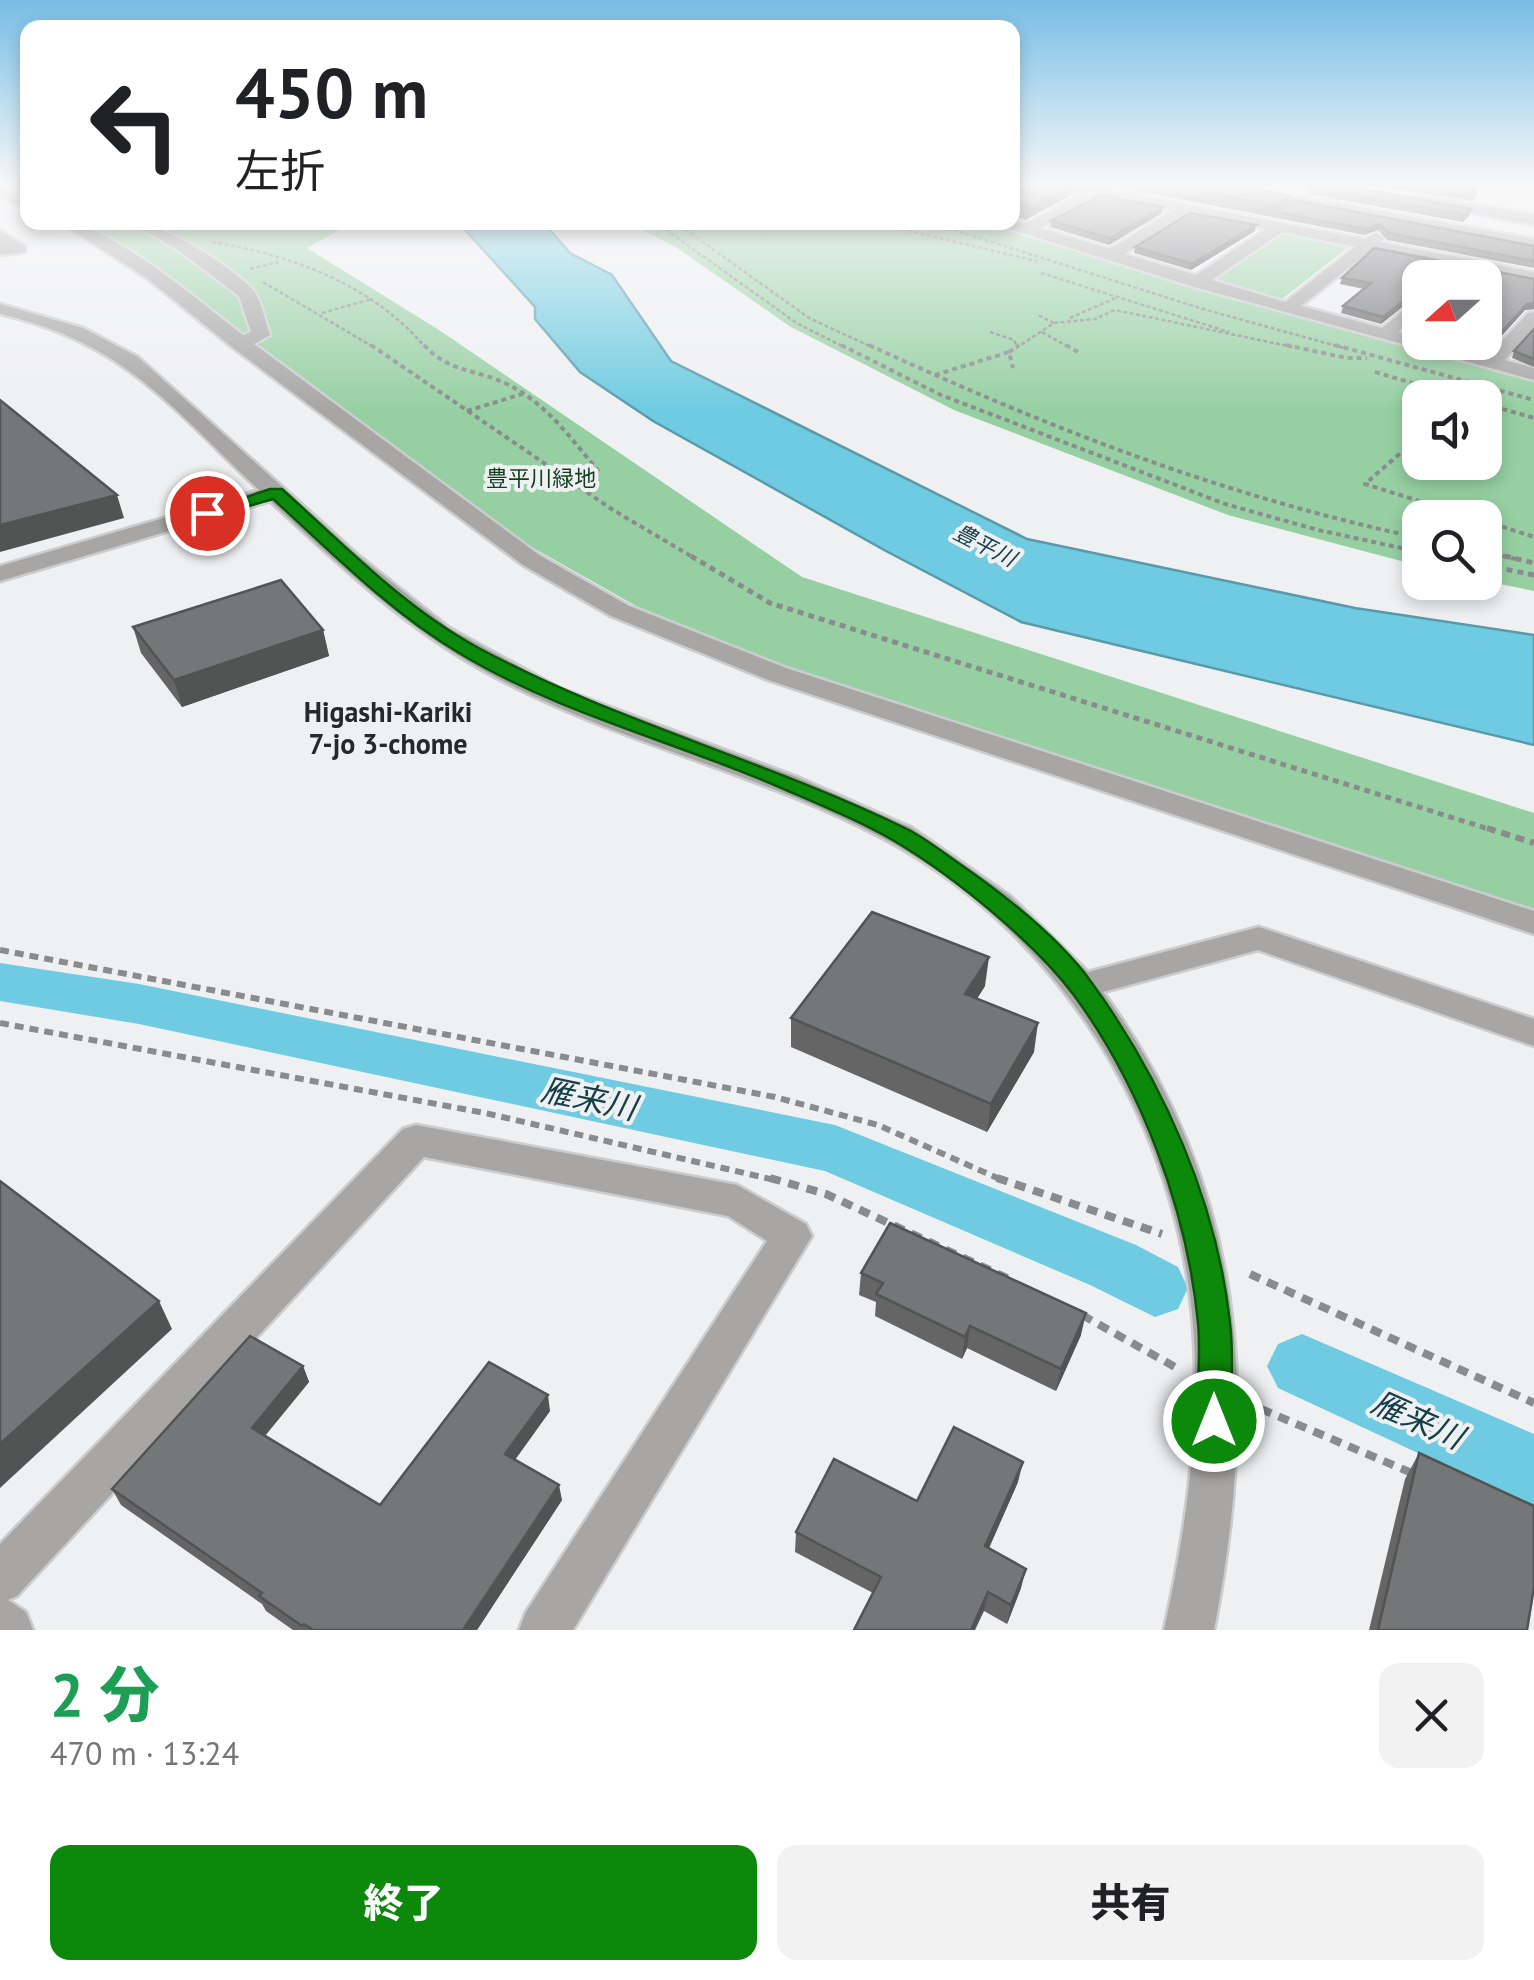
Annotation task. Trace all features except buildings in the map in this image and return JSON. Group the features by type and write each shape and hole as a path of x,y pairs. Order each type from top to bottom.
{"street":[{"path":"128,259 531,560 620,611 777,674 1534,924"},
{"path":"200,259 247,294 261,335 238,342"},
{"path":"1120,259 1534,374"},
{"path":"1198,282 1233,259"},
{"path":"1288,308 1348,259"},
{"path":"1502,271 1534,277"},
{"path":"0,310 56,324 124,354 374,582 465,648 547,690 786,782 903,836 970,882 1019,923 1081,986 1132,1069 1160,1128 1195,1220 1211,1306 1214,1456 1204,1553 1189,1630"},
{"path":"1492,362 1534,316"},
{"path":"1386,334 1402,319"},
{"path":"0,574 276,492"},
{"path":"1081,986 1259,938 1534,1033"},
{"path":"0,1579 416,1140 737,1200 792,1236 544,1630"},
{"path":"0,1622 8,1630"}],"path":[{"path":"276,259 342,282 397,314 421,347 450,367 506,384 538,404 569,433 600,473 575,484"},
{"path":"707,259 798,324 940,395 1225,504 1402,548"},
{"path":"727,259 810,318 932,376 1188,478 1330,519 1402,534"},
{"path":"1016,259 1051,263"},
{"path":"1039,259 1375,358 1534,400"},
{"path":"281,261 244,271 320,314 575,484 770,604 1534,843"},
{"path":"1042,273 1256,340"},
{"path":"1063,322 1132,287"},
{"path":"320,314 372,299"},
{"path":"932,376 1009,352 1054,323 1095,319 1114,310 1348,358 1375,358"},
{"path":"1038,314 1054,323"},
{"path":"1040,331 1078,352"},
{"path":"990,332 1014,340 1017,348"},
{"path":"1009,352 1013,368"},
{"path":"1414,380 1422,370"},
{"path":"1375,372 1405,380"},
{"path":"467,411 522,394"},
{"path":"1502,409 1534,418"},
{"path":"1402,451 1364,484 1415,500"},
{"path":"1502,527 1534,537"},
{"path":"1502,556 1534,563"},
{"path":"1502,569 1534,575"},
{"path":"0,950 775,1097 878,1125 996,1178 1162,1234"},
{"path":"1250,1274 1534,1404"},
{"path":"1261,1409 1428,1480"}],"green space":[{"name":"豊平川緑地","path":"139,259 325,259 439,330 802,577 1534,813 1534,912 825,682 636,606 503,531"},
{"path":"693,259 1102,259 1402,344 1402,360 1460,360 1534,380 1534,591 1502,584 1502,500 1402,500 1402,561 1228,515 954,410 791,327"},
{"path":"1242,259 1333,259 1281,300 1210,281"}],"water":[{"name":"豊平川","path":"492,259 582,259 612,275 671,361 1027,539 1355,608 1534,635 1534,745 1021,622 653,421 580,372 535,319 535,307"}],"waterway":[{"name":"雁来川","path":"0,982 139,1004 835,1149 1113,1265 1155,1288"},
{"name":"雁来川","path":"1302,1366 1534,1471"}],"district":[{"name":"Higashi-Kariki 7-jo 3-chome","path":"388,727"}],"route":[{"path":"207,513 276,492 374,582 465,648 547,690 624,723 786,782 903,836 970,882 1019,923 1081,986 1132,1069 1160,1128 1195,1220 1202,1252 1214,1324 1214,1421"}]}
